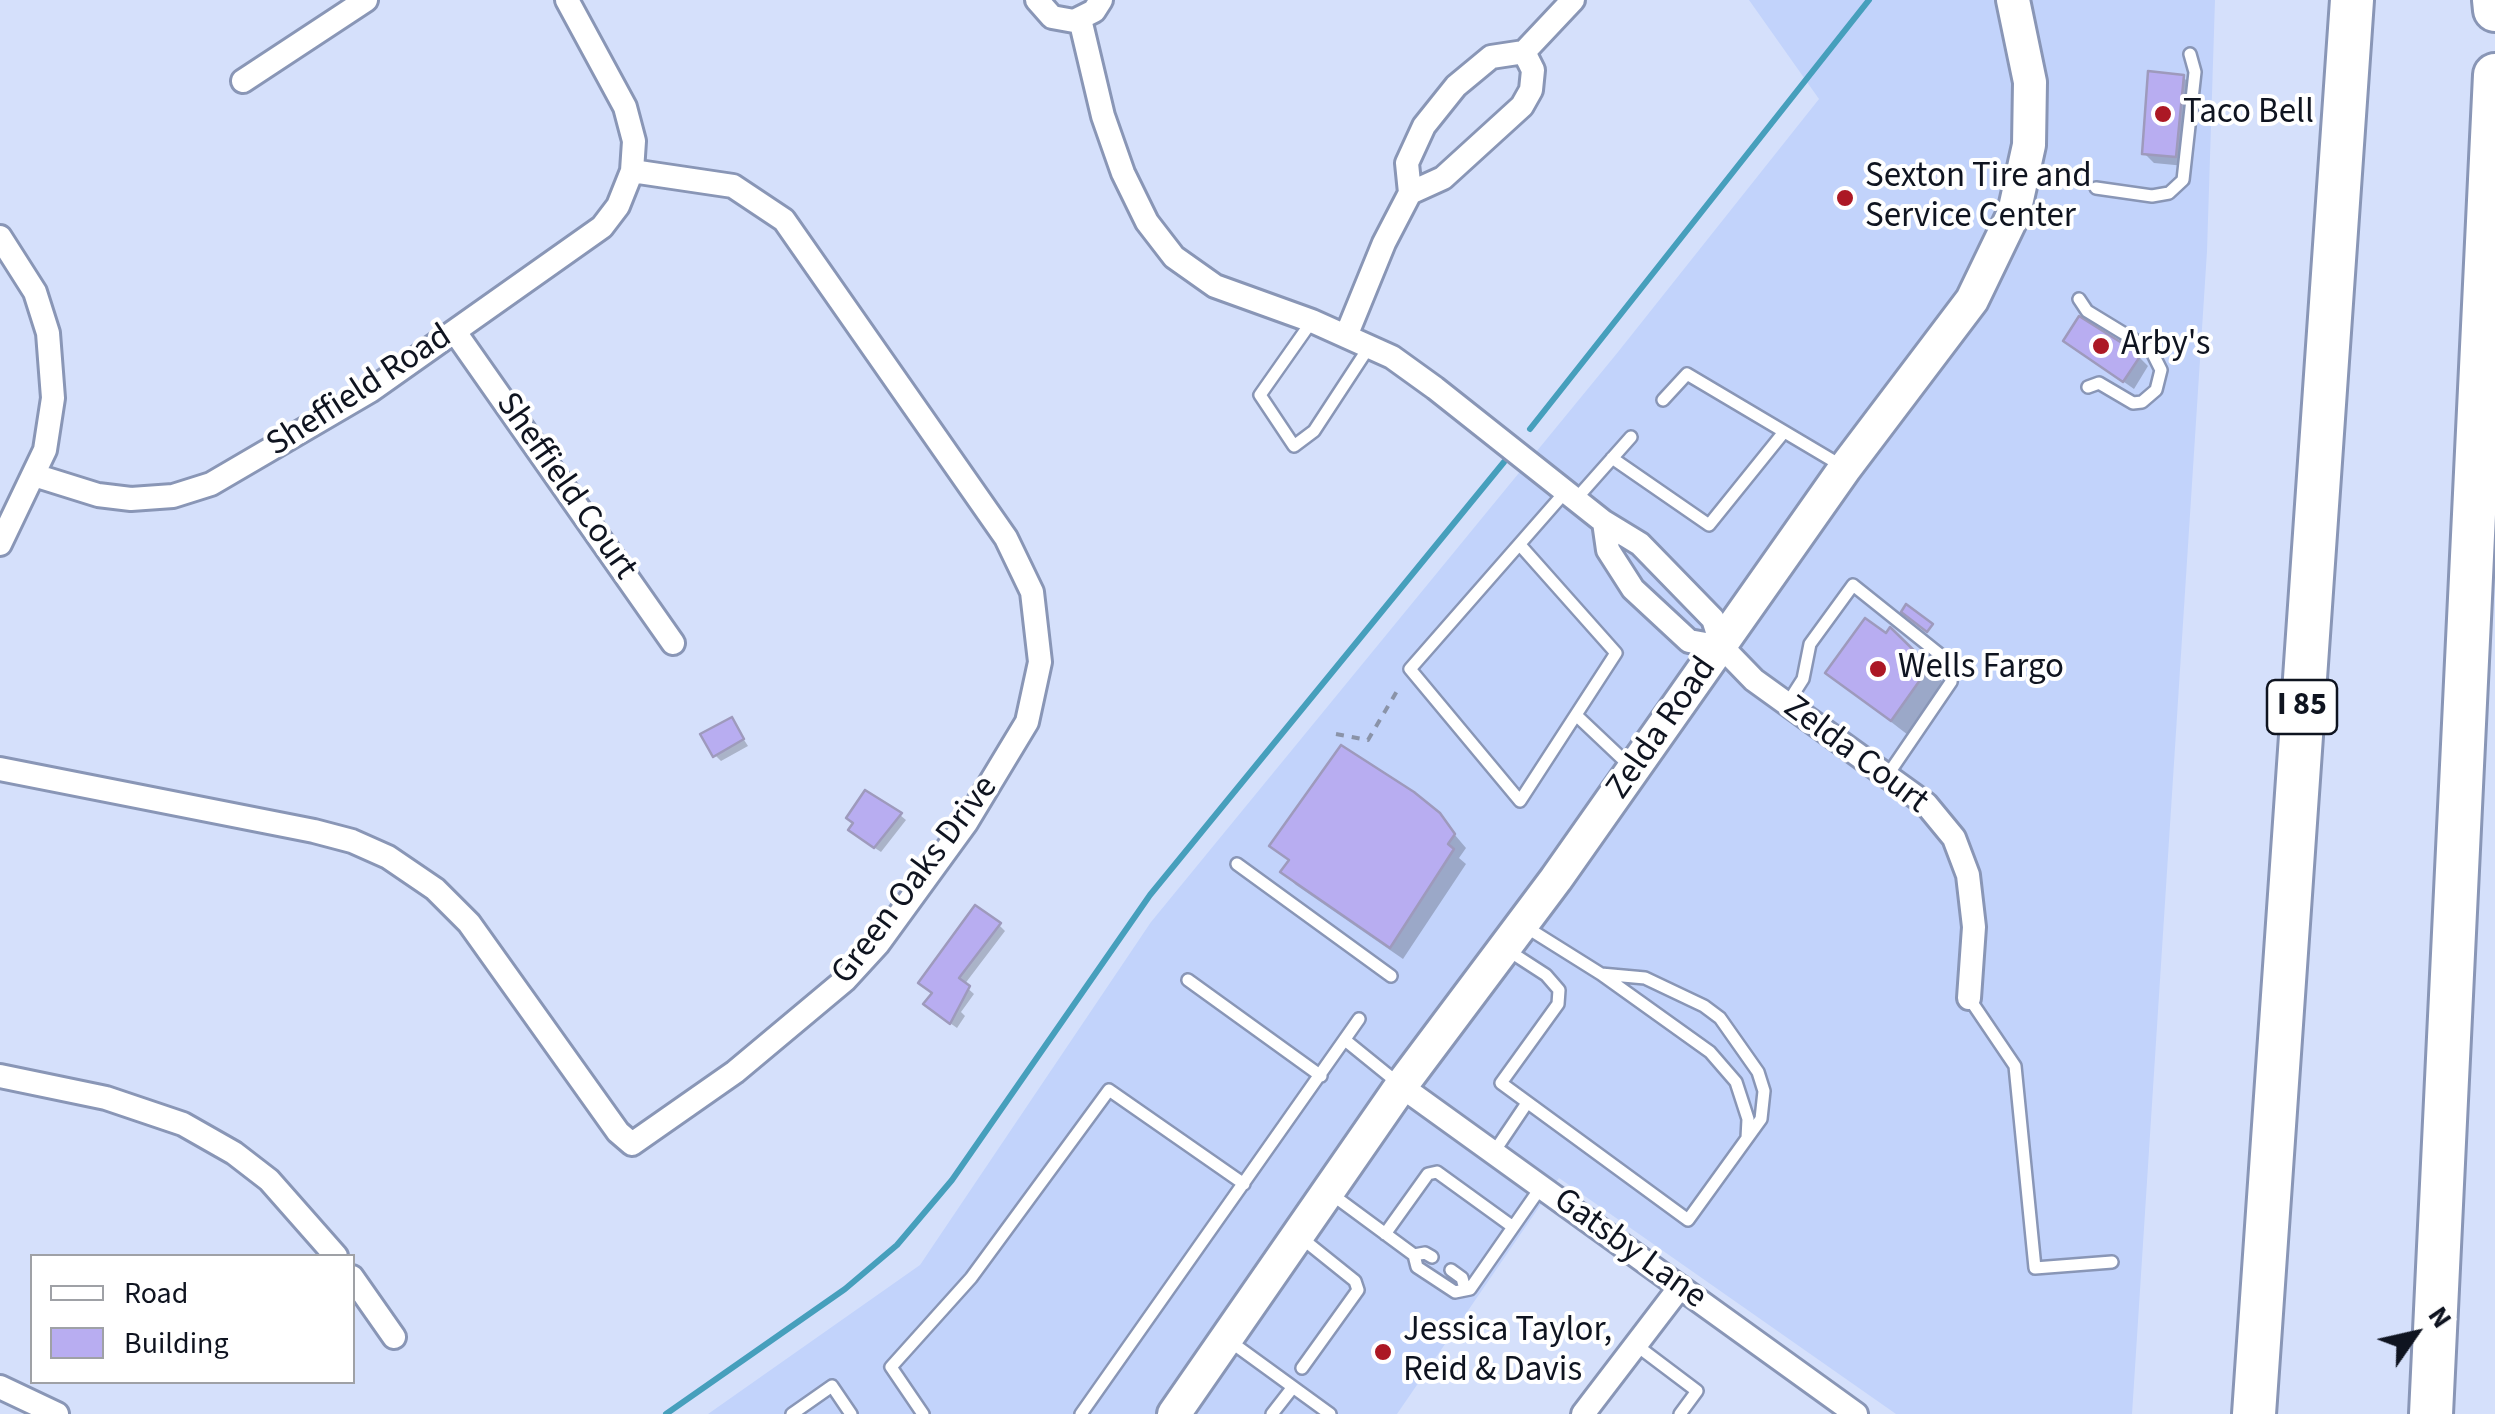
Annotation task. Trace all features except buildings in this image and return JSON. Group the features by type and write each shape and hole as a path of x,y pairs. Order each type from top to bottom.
{"highway":[{"name":"I 85","path":"2254,1414 2352,0"},
{"path":"2494,0 2495,10"},
{"path":"2431,1414 2495,76"}],"main road":[{"name":"Zelda Road","path":"1174,1414 1326,1190 1634,770 1846,468 1972,300 2014,213 2032,114 2024,37 2014,0"}],"street":[{"path":"243,82 366,0"},
{"path":"1038,0 1052,17 1080,20 1101,0"},
{"path":"1346,336 1384,243 1410,193 1406,163 1424,126 1456,86 1490,56 1524,52 1573,0"},
{"path":"570,6 624,107 634,141 632,171"},
{"path":"1080,20 1102,116 1123,174 1161,242 1196,275 1215,286 1258,305 1312,321 1406,368 1520,452 1604,522 1640,544 1713,619 1722,647 1688,641 1633,588 1608,550 1604,522"},
{"path":"1410,193 1443,178 1522,106 1531,90 1534,70 1524,52"},
{"name":"Sheffield Road","path":"34,475 98,495 130,499 173,496 211,484 370,392 602,226 618,206 632,171"},
{"name":"Green Oaks Drive","path":"0,769 314,831 352,841 388,858 434,889 469,923 618,1132 632,1144 735,1072 846,980 966,823 1027,722 1040,662 1032,592 1006,538 784,220 733,186 632,171"},
{"path":"0,237 34,292 51,355 49,429 34,475 0,544"},
{"name":"Sheffield Court","path":"456,332 673,643"},
{"name":"Zelda Court","path":"1722,647 1754,680 1926,804 1946,827 1962,857 1973,899 1970,998"},
{"path":"0,1076 106,1098 183,1124 234,1152 269,1180 334,1254"},
{"name":"Gatsby Lane","path":"1401,1086 1856,1414"},
{"path":"355,1281 394,1338"},
{"path":"1583,1414 1680,1287"},
{"path":"0,1386 57,1414"}],"lane":[{"path":"2096,188 2152,196 2169,193 2183,180 2195,72 2190,54"},
{"path":"2079,298 2087,311 2152,350 2161,370 2156,390 2142,402 2132,403 2099,383 2088,387"},
{"path":"1312,321 1260,395 1294,446 1314,430 1369,347"},
{"path":"1663,400 1687,374 1846,468"},
{"path":"1612,458 1709,526 1784,432"},
{"path":"1520,545 1616,653 1520,801 1410,669 1520,545 1631,436"},
{"path":"1787,704 1802,679 1810,644 1853,585 1952,665 1952,682 1887,776"},
{"path":"1576,715 1634,770"},
{"path":"1237,864 1392,976"},
{"path":"1513,936 1556,985 1558,1004 1502,1083 1688,1220 1761,1120 1764,1092 1749,1056 1720,1018 1668,985 1645,978 1601,974"},
{"path":"1513,936 1601,974 1726,1067 1743,1099 1747,1138"},
{"path":"1188,980 1322,1076"},
{"path":"1970,998 2014,1066 2035,1268 2112,1262"},
{"path":"1081,1414 1322,1076 1358,1019"},
{"path":"1344,1040 1401,1086"},
{"path":"923,1414 891,1367 971,1278 1110,1090 1244,1184"},
{"path":"1494,1152 1527,1103"},
{"path":"1385,1234 1428,1174 1437,1172 1513,1227"},
{"path":"1326,1190 1414,1255 1417,1267 1455,1292 1470,1289 1541,1186"},
{"path":"1296,1234 1355,1280 1358,1290 1302,1368"},
{"path":"1414,1255 1425,1252 1432,1257"},
{"path":"1450,1270 1462,1278 1466,1289"},
{"path":"1227,1339 1330,1414"},
{"path":"1635,1344 1698,1391 1680,1414"},
{"path":"792,1414 832,1386 850,1414"},
{"path":"1272,1414 1293,1387"}],"path":[{"path":"1336,734 1368,740 1410,669"}],"shaded area":[{"path":"1749,0 2215,0 2207,251 2132,1414 1896,1414 1559,1178 1397,1414 708,1414 920,1265 1151,922 1618,352 1819,99"}],"waterway":[{"path":"1530,429 1869,0"},
{"path":"666,1414 845,1289 897,1245 952,1180 1150,895 1504,462"}],"place":[{"name":"Taco Bell","path":"2163,114"},
{"name":"Sexton Tire and Service Center","path":"1845,198"},
{"name":"Arby's","path":"2101,346"},
{"name":"Wells Fargo","path":"1878,669"},
{"name":"Jessica Taylor, Reid & Davis","path":"1383,1352"}]}
